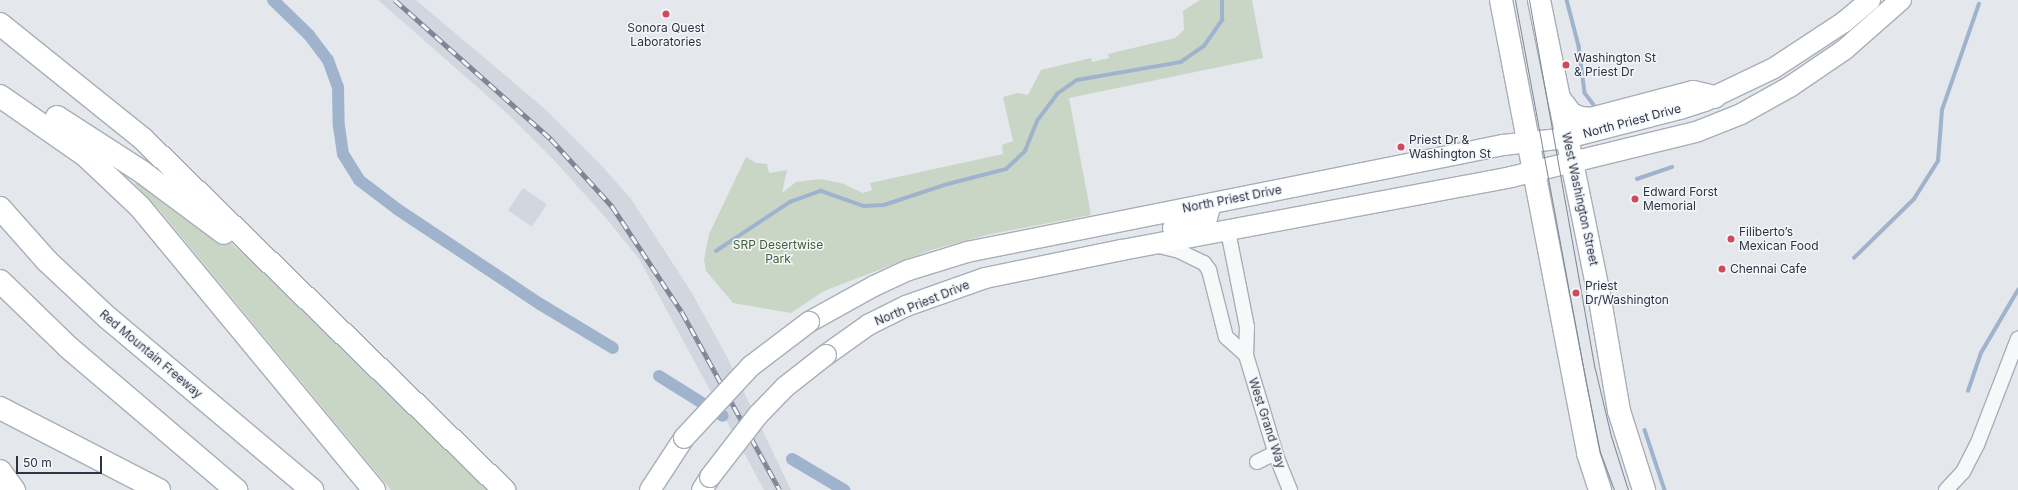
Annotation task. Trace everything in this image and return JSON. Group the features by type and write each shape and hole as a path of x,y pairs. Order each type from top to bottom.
{"main road":[{"path":"1501,0 1527,142 1588,453 1600,490"},
{"name":"West Washington Street","path":"1539,0 1573,164 1619,411 1644,490"},
{"name":"North Priest Drive","path":"650,490 684,438 736,380 767,353 809,322 874,286 948,257 1527,142 1567,138 1680,109 1714,97 1796,55 1844,22 1870,0"},
{"name":"North Priest Drive","path":"706,483 758,415 785,387 868,325 947,291 985,278 1153,244 1534,172 1679,138 1741,114 1791,86 1844,50 1901,0"},
{"path":"0,24 143,139 308,297 356,348"},
{"path":"0,87 65,123 173,194 254,257 356,348 504,490"},
{"path":"1559,98 1571,114 1581,118 1591,118 1693,92 1714,97"},
{"path":"0,96 66,140 129,195 374,490"},
{"path":"1122,250 1148,233 1197,223 1210,212 1211,204"},
{"name":"Red Mountain Freeway","path":"0,208 47,261 97,308 312,490"},
{"path":"0,282 68,347 236,490"},
{"path":"0,408 159,490"},
{"path":"0,471 14,490"}],"street":[{"name":"West Grand Way","path":"1228,231 1247,327 1246,355 1276,453 1290,490"},
{"path":"1153,244 1179,251 1204,263 1209,270 1226,337 1246,355"},
{"path":"1946,490 1962,472 1977,445 2018,339"},
{"path":"1257,462 1276,453"}],"shaded area":[{"path":"378,0 416,0 545,109 601,165 631,199 692,293 727,357 791,490 764,490 639,259 606,218 551,157 508,114"},
{"path":"523,188 547,204 532,227 508,210"}],"green space":[{"name":"SRP Desertwise Park","path":"1200,0 1252,0 1263,58 1069,98 1091,215 991,234 931,250 824,291 791,313 733,303 706,271 704,260 709,234 746,157 756,163 767,164 769,173 787,170 782,193 796,182 821,179 844,184 863,193 872,190 870,183 1003,154 1002,145 1013,141 1003,97 1018,93 1028,95 1041,70 1091,58 1092,62 1109,58 1108,54 1175,38 1184,30 1183,11"},
{"path":"139,177 216,230 290,295 493,490 391,490 161,212 135,184"}],"waterway":[{"path":"273,0 309,35 328,60 338,87 339,126 343,154 359,180 397,209 540,304 613,348"},
{"path":"716,251 790,202 821,191 864,206 884,205 948,184 1006,169 1025,151 1037,121 1057,94 1077,80 1181,62 1204,46 1222,20 1222,0"},
{"path":"1567,0 1579,46 1585,93 1597,109"},
{"path":"1854,258 1914,199 1938,161 1942,110 1979,4"},
{"path":"1637,179 1672,167"},
{"path":"1968,391 1981,353 2018,290"},
{"path":"659,376 723,416"},
{"path":"1645,430 1665,490"},
{"path":"792,459 844,490"}],"tram line":[{"path":"1515,0 1584,373 1600,452 1614,490"},
{"path":"1529,0 1595,369 1611,436 1628,490"}],"railway":[{"path":"395,0 551,139 612,206 682,312 780,490"}],"place":[{"name":"Sonora Quest Laboratories","path":"666,14"},
{"name":"Washington St & Priest Dr","path":"1566,65"},
{"name":"Priest Dr & Washington St","path":"1401,147"},
{"name":"Edward Forst Memorial","path":"1635,199"},
{"name":"Filiberto’s Mexican Food","path":"1731,239"},
{"name":"Chennai Cafe","path":"1722,269"},
{"name":"Priest Dr/Washington","path":"1576,293"}]}
